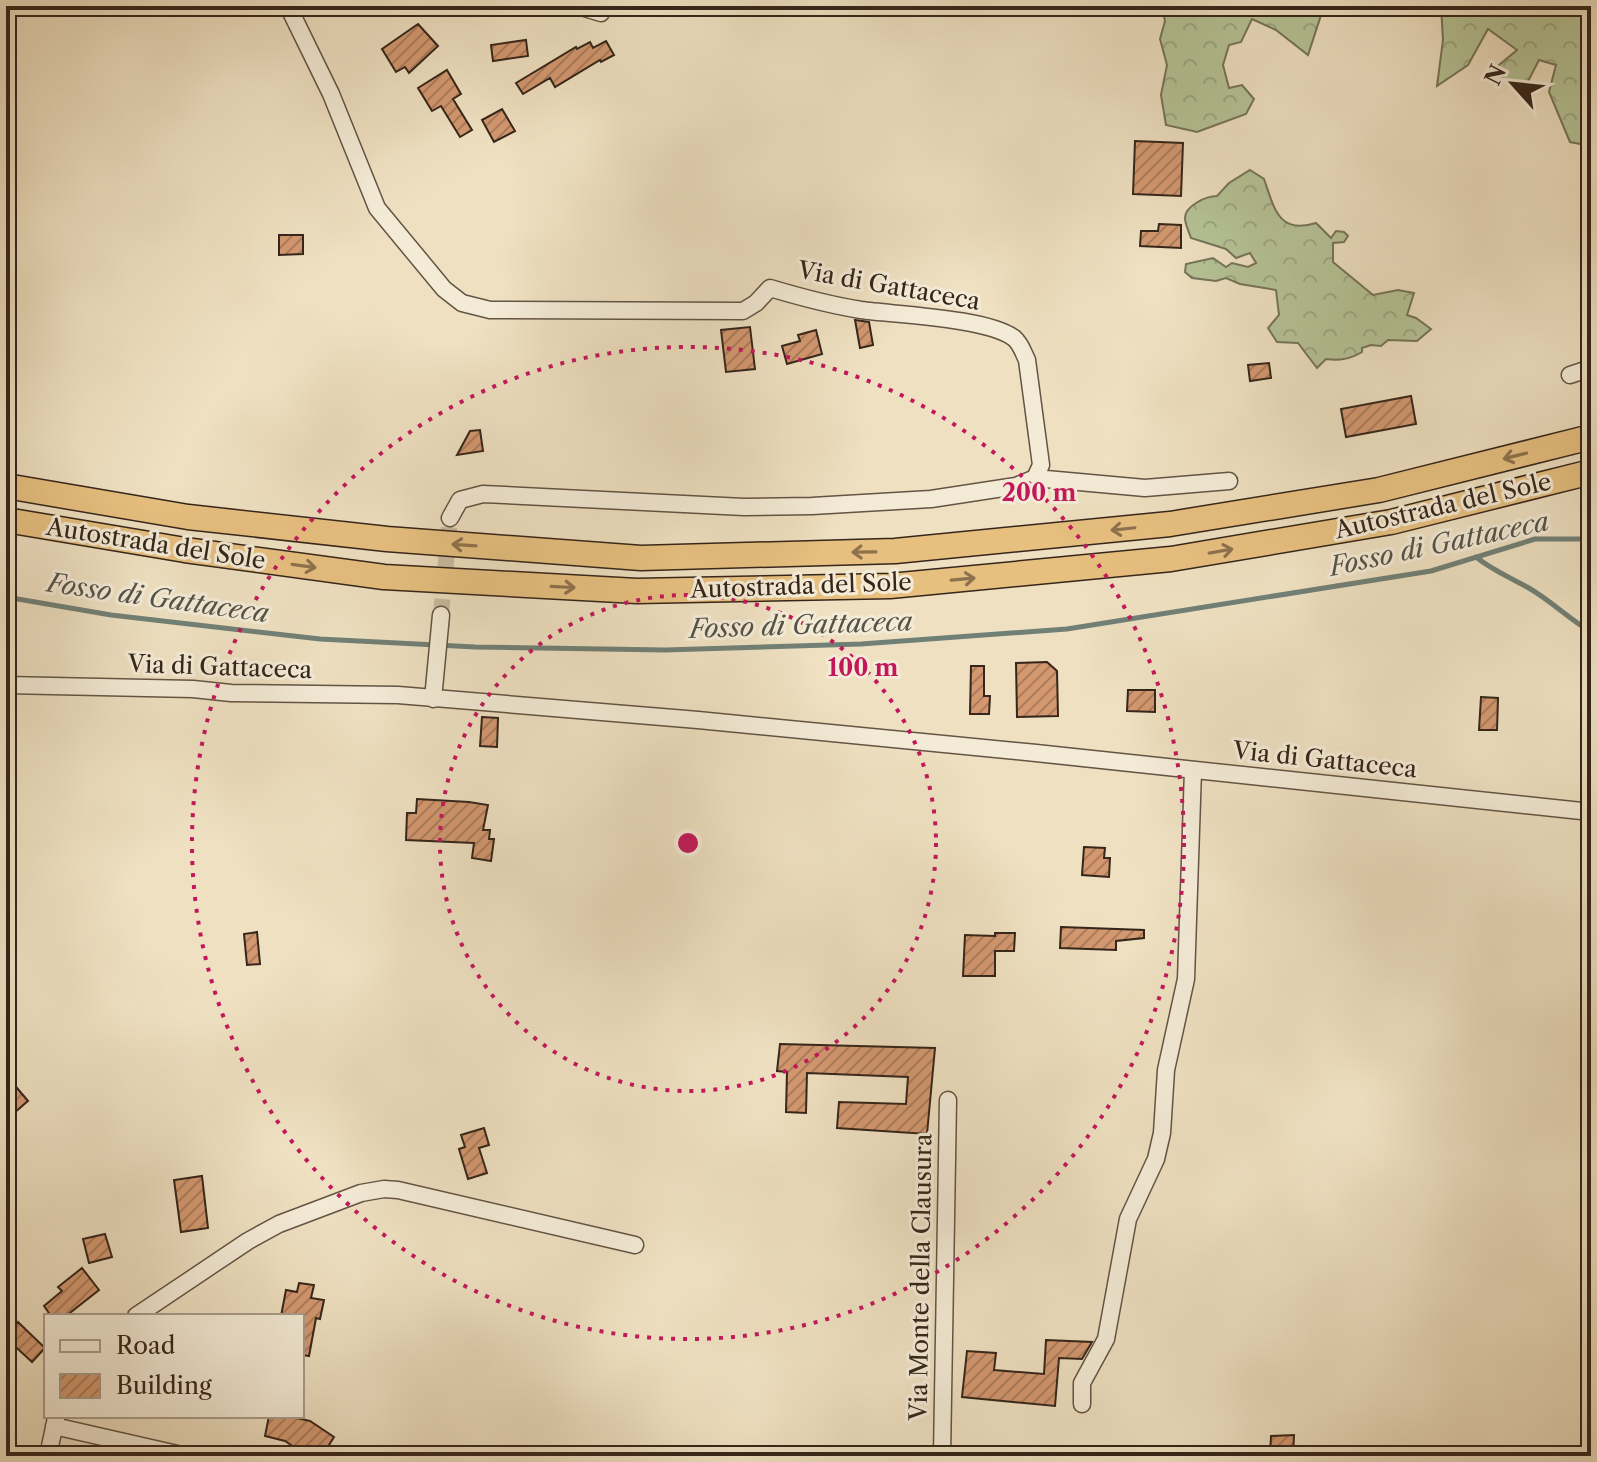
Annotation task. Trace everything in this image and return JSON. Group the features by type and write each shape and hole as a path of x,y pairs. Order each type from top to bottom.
{"highway":[{"name":"Autostrada del Sole","path":"6,486 188,517 435,543 641,558 895,551 1170,524 1334,498 1379,490 1591,437"},
{"name":"Autostrada del Sole","path":"6,520 185,550 384,577 637,591 890,586 1171,559 1391,522 1591,472"}],"street":[{"name":"Via di Gattaceca","path":"288,6 331,94 377,208 444,289 462,303 490,310 743,311 770,288 815,302 862,310 970,321 1013,337 1027,360 1041,465 1035,478"},
{"path":"578,6 601,13"},
{"path":"1570,375 1591,368"},
{"path":"450,518 460,500 483,494 744,507 812,506 931,499 1016,486 1035,478 1145,488 1229,481"},
{"path":"433,699 441,615"},
{"name":"Via di Gattaceca","path":"6,685 398,695 713,722 1591,812"},
{"path":"1082,1404 1082,1383 1106,1339 1128,1219 1156,1159 1162,1133 1166,1070 1186,979 1193,770"},
{"name":"Via Monte della Clausura","path":"942,1456 948,1100"},
{"path":"139,1314 268,1229 371,1191 398,1190 635,1245"},
{"path":"48,1456 56,1421 186,1456"}],"green space":[{"path":"1162,6 1324,6 1308,55 1276,30 1252,19 1241,42 1229,45 1223,65 1229,88 1242,85 1254,99 1246,114 1197,132 1166,125 1161,95 1167,65 1160,39 1165,21"},
{"path":"1441,6 1591,6 1591,146 1570,142 1549,92 1556,65 1539,60 1522,93 1493,70 1517,50 1488,29 1468,65 1437,86 1443,40"},
{"path":"1591,146 1591,170 1586,168"},
{"path":"1250,170 1264,179 1275,208 1285,222 1303,226 1316,223 1331,238 1336,231 1344,232 1348,236 1344,242 1333,243 1333,262 1373,295 1398,290 1414,293 1407,315 1431,329 1417,341 1388,340 1381,346 1362,348 1362,352 1349,358 1326,359 1317,368 1298,343 1277,342 1268,328 1279,315 1276,290 1240,284 1226,278 1216,281 1192,278 1185,272 1186,264 1213,258 1226,267 1232,263 1248,267 1256,263 1250,253 1236,258 1226,249 1191,238 1185,218 1192,206 1217,196 1229,183"}],"building":[{"path":"418,24 438,46 409,73 405,67 396,72 382,49"},
{"path":"526,40 528,56 493,61 491,45"},
{"path":"606,41 614,55 555,87 550,78 523,94 516,83 576,47 590,42 593,48"},
{"path":"447,70 461,94 453,99 472,130 460,137 441,106 432,111 418,88"},
{"path":"502,109 515,131 494,142 482,120"},
{"path":"1135,141 1183,143 1181,196 1133,194"},
{"path":"1159,224 1181,225 1181,248 1140,246 1141,231 1158,231"},
{"path":"279,235 303,235 303,254 279,255"},
{"path":"855,320 869,322 873,345 860,348"},
{"path":"750,327 755,369 726,372 721,330"},
{"path":"816,330 822,354 787,364 782,346 800,341 798,335"},
{"path":"1269,363 1271,378 1250,381 1248,365"},
{"path":"1411,396 1416,424 1346,437 1341,409"},
{"path":"480,430 483,451 457,455 470,431"},
{"path":"1047,662 1057,671 1058,716 1017,717 1016,663"},
{"path":"971,666 984,666 984,696 990,696 989,714 970,714"},
{"path":"1128,690 1155,690 1155,712 1127,711"},
{"path":"1481,697 1498,698 1497,730 1479,730"},
{"path":"482,717 498,718 497,747 480,746"},
{"path":"417,799 488,805 483,830 490,830 489,839 494,839 491,861 472,858 474,843 406,840 407,813 416,813"},
{"path":"1084,847 1105,848 1104,858 1110,858 1109,877 1082,875"},
{"path":"1061,927 1144,930 1144,938 1116,941 1116,950 1060,948"},
{"path":"257,932 260,964 247,965 244,934"},
{"path":"995,933 1015,933 1014,951 995,951 995,976 963,976 965,935 995,936"},
{"path":"780,1044 935,1048 927,1134 837,1128 839,1102 906,1104 908,1077 807,1073 806,1113 786,1112 787,1072 777,1071"},
{"path":"6,1075 28,1101 6,1120"},
{"path":"484,1128 489,1145 479,1148 487,1173 468,1179 459,1149 465,1147 461,1135"},
{"path":"202,1176 208,1228 181,1232 174,1180"},
{"path":"105,1234 112,1257 89,1263 83,1239"},
{"path":"82,1268 99,1290 69,1314 50,1314 44,1306 62,1291 58,1287"},
{"path":"299,1283 314,1285 311,1298 324,1300 320,1319 316,1318 309,1356 304,1355 304,1314 281,1314 286,1290 297,1292"},
{"path":"18,1322 44,1349 32,1362 6,1338"},
{"path":"1046,1340 1092,1342 1082,1359 1059,1358 1055,1406 962,1397 967,1351 996,1353 994,1370 1044,1374"},
{"path":"269,1418 297,1418 310,1421 334,1437 322,1456 307,1456 285,1441 265,1436"},
{"path":"1294,1435 1293,1456 1270,1456 1271,1436"}],"waterway":[{"name":"Fosso di Gattaceca","path":"6,597 111,615 320,639 475,647 665,650 861,644 1067,629 1431,571 1535,539 1591,539"},
{"path":"1476,557 1535,592 1591,632"}],"tunnel":[{"path":"441,615 450,518"}]}
